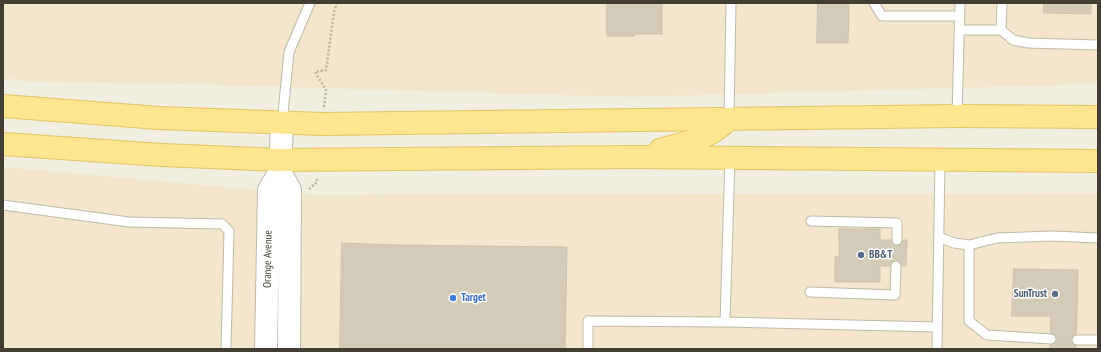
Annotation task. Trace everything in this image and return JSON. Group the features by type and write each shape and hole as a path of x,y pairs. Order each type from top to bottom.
{"main road":[{"path":"3,106 159,118 333,124 1092,114"},
{"path":"634,157 700,139 718,130 729,119"},
{"path":"3,144 162,155 280,166 634,157 1098,160"},
{"path":"1075,160 1098,172"}],"street":[{"name":"Orange Avenue","path":"266,349 270,190 280,166 282,123"},
{"name":"Orange Avenue","path":"280,166 290,190 289,349"}],"lane":[{"path":"282,123 289,52 310,3"},
{"path":"729,119 731,3"},
{"path":"874,3 882,16 960,16"},
{"path":"957,116 960,3"},
{"path":"1001,30 1002,3"},
{"path":"960,30 1001,30 1013,40 1028,44 1098,45"},
{"path":"725,322 730,158"},
{"path":"937,349 940,160"},
{"path":"3,205 129,222 222,224 229,231 226,349"},
{"path":"811,221 897,223 897,240"},
{"path":"939,238 954,243 969,245 997,238 1052,236 1098,238"},
{"path":"969,245 969,321 987,334 1050,339"},
{"path":"810,292 896,295 896,266"},
{"path":"588,349 588,321 725,322 937,327"},
{"path":"1077,340 1098,340"}],"path":[{"path":"326,90 315,72 326,70 334,12 337,3"}],"shaded area":[{"path":"3,3 1098,3 1098,84 630,97 181,84 34,82 3,78"},
{"path":"3,167 270,191 268,349 3,349"},
{"path":"288,193 309,195 1098,193 1098,349 286,349"}],"building":[{"path":"607,3 662,3 662,34 607,36"},
{"path":"818,3 849,3 848,43 817,43"},
{"path":"1044,3 1091,3 1091,14 1044,13"},
{"path":"839,229 880,229 880,240 907,240 906,266 880,266 880,282 835,282 835,257 839,257"},
{"name":"Target","path":"342,243 567,247 565,349 340,349"},
{"path":"1014,269 1078,270 1076,349 1050,349 1051,316 1012,316"}],"place":[{"name":"BB&T","path":"861,255"},
{"name":"SunTrust","path":"1055,294"},
{"name":"Target","path":"453,298"}]}
